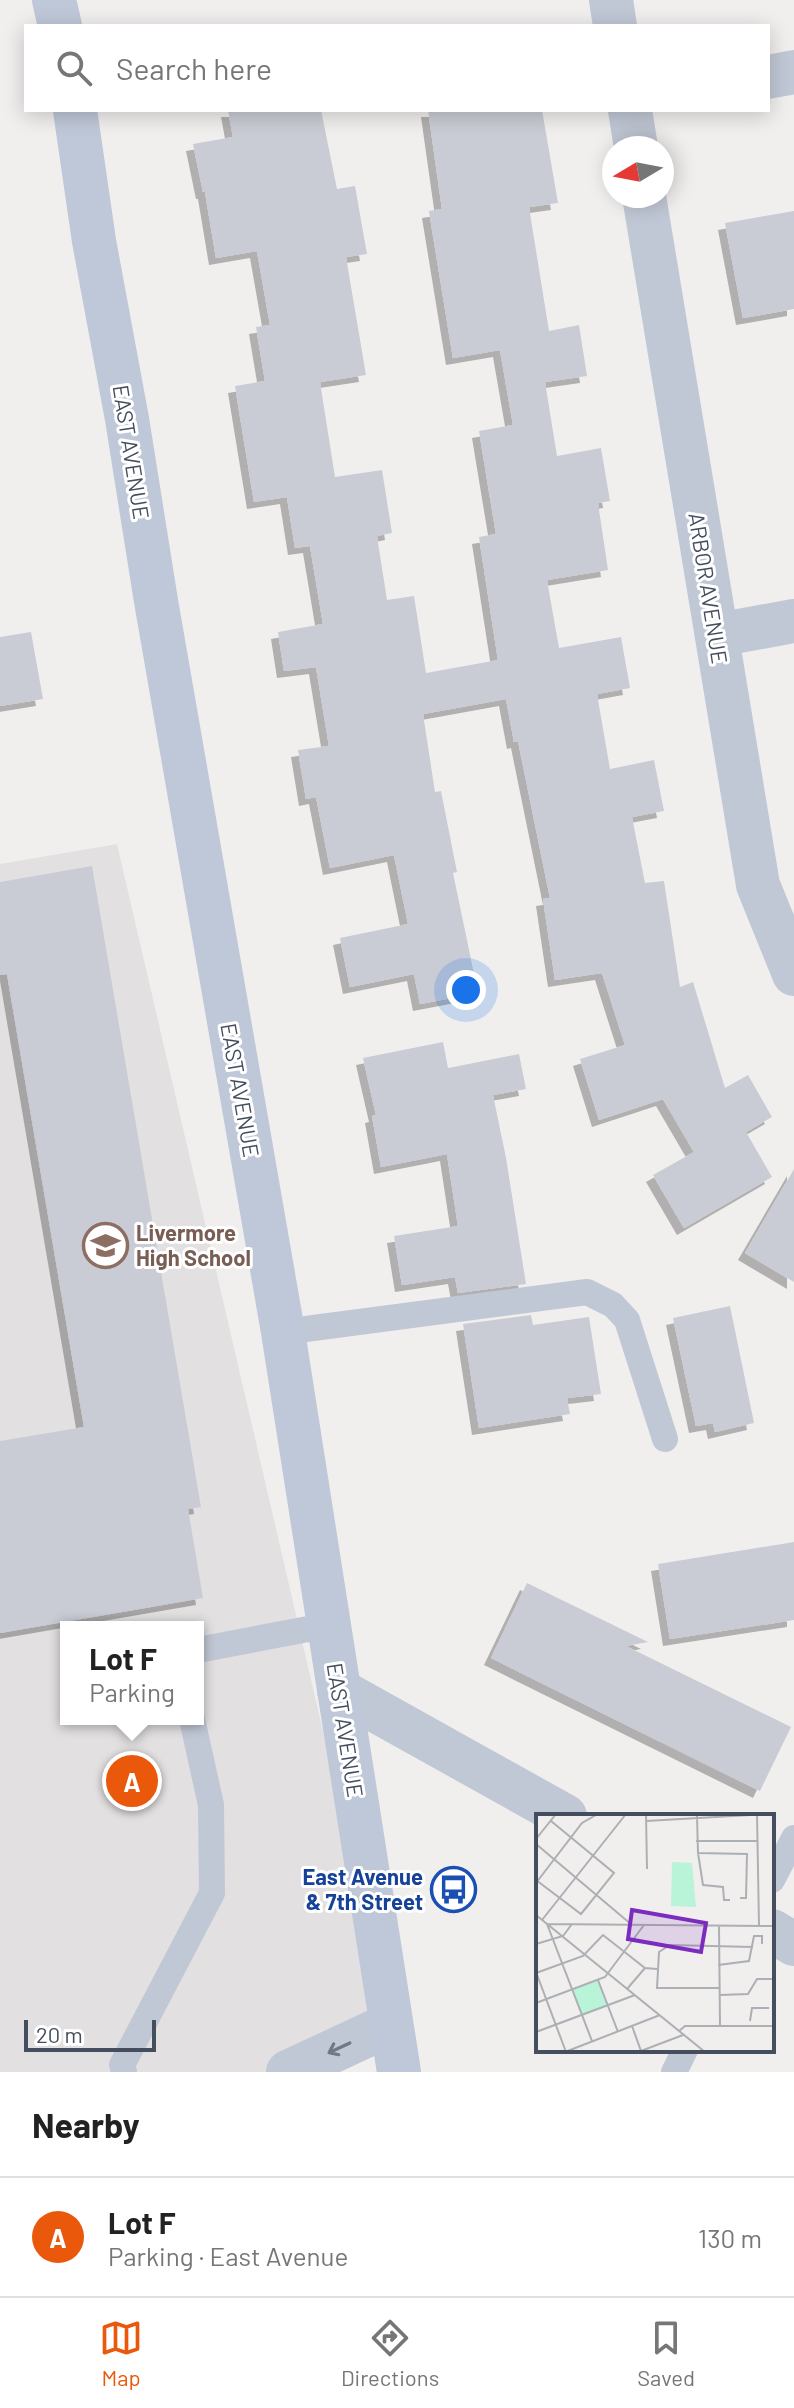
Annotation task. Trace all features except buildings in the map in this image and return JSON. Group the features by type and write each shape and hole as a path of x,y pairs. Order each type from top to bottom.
{"main road":[{"path":"54,0 60,24"},
{"name":"EAST AVENUE","path":"75,112 96,253 283,1332 399,2072"}],"street":[{"path":"611,0 615,24"},
{"path":"770,77 794,72"},
{"path":"630,112 634,136"},
{"name":"ARBOR AVENUE","path":"646,208 758,885 794,974"},
{"path":"717,635 794,621"},
{"path":"339,1690 561,1814"},
{"path":"774,1932 794,1944"},
{"path":"288,2072 391,2024"}],"lane":[{"path":"283,1332 587,1292 613,1305 627,1320 665,1439"},
{"path":"204,1649 329,1625"},
{"path":"124,2072 122,2065 212,1893 211,1805 193,1725"},
{"path":"774,1876 794,1838"},
{"path":"674,2072 684,2052"}],"shaded area":[{"name":"Livermore High School","path":"117,844 391,2024 288,2072 0,2072 0,864"}],"place":[{"name":"Livermore High School","path":"105,1245"},
{"name":"Lot F","path":"132,1781"},
{"name":"East Avenue & 7th Street","path":"454,1889"}]}
